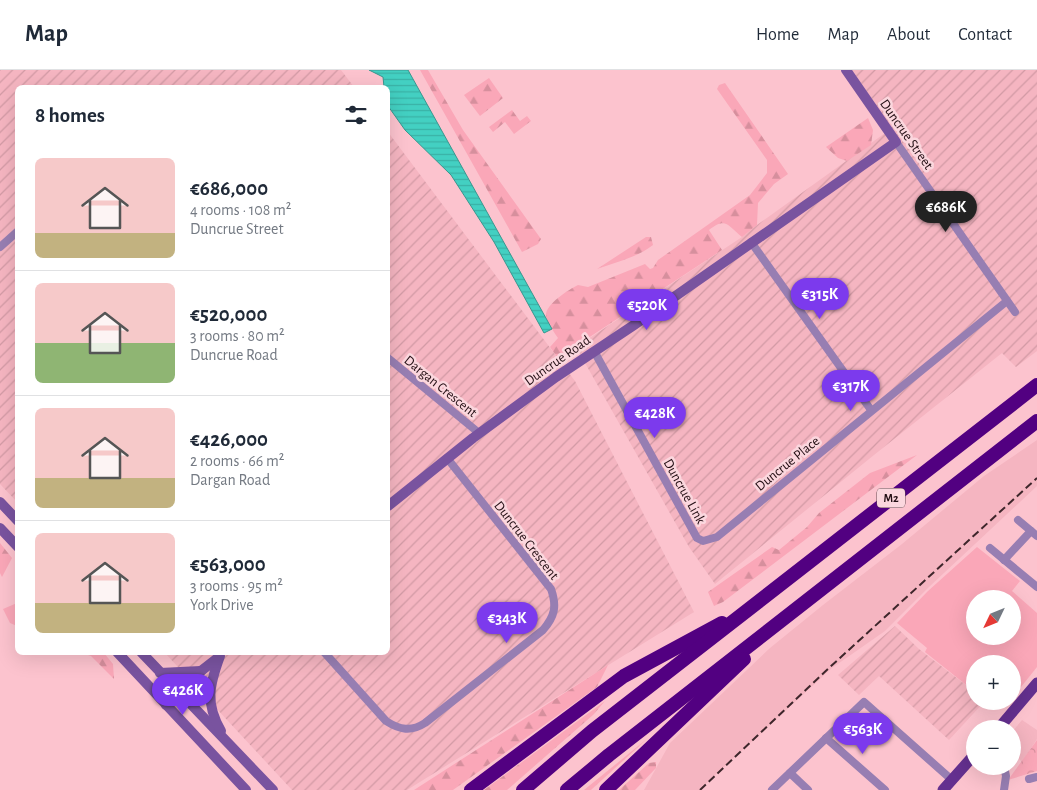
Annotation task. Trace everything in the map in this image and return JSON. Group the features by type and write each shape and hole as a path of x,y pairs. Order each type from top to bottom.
{"highway":[{"name":"M2","path":"523,790 592,731 1037,384"},
{"name":"M2","path":"568,790 609,755 774,625 1037,421"},
{"path":"471,790 624,676 707,630 745,612"},
{"path":"606,790 745,658 774,625"}],"main road":[{"path":"1006,720 1037,683"},
{"path":"943,790 966,764"}],"street":[{"name":"Duncrue Street","path":"846,70 1015,312"},
{"name":"Duncrue Road","path":"390,504 479,433 896,142"},
{"path":"0,247 15,234"},
{"path":"751,242 871,410"},
{"name":"Duncrue Place","path":"696,538 703,541 717,537 1007,301"},
{"name":"Duncrue Link","path":"594,351 696,538"},
{"name":"Dargan Crescent","path":"390,360 479,433"},
{"name":"Duncrue Crescent","path":"327,655 386,721 396,727 408,730 418,728 425,723 543,630 550,622 555,600 551,589 447,458"},
{"path":"0,502 15,518"},
{"path":"1004,560 1034,534 1018,520"},
{"path":"0,528 15,544"},
{"path":"990,548 1037,587"},
{"path":"120,655 246,790"},
{"path":"144,655 178,693 273,790"},
{"path":"166,705 201,671 221,655"},
{"path":"222,655 211,681 210,708 227,741"},
{"path":"160,673 201,671"},
{"path":"772,790 864,702 952,780"},
{"path":"826,738 884,790"},
{"path":"790,774 808,790"},
{"path":"1004,790 1006,775"}],"shaded area":[{"path":"0,70 341,70 352,85 15,85 15,500 0,484"},
{"path":"852,70 1037,70 1037,351 1016,367 1002,353 715,584 689,547 576,347 742,237 892,128"},
{"path":"390,135 575,381 694,612 407,790 292,790 167,655 390,655"},
{"path":"1037,440 1037,486 885,631 832,668 699,790 644,790 670,743 770,648 902,544 984,476"},
{"path":"895,626 919,649 966,685 966,710 977,710 949,740 879,676 859,695 838,675"},
{"path":"1022,720 1037,730 1037,739 1022,762 1021,761"}],"green space":[{"path":"420,70 428,70 463,130 541,239 538,244 522,252"},
{"path":"489,78 503,98 480,116 464,95"},
{"path":"725,83 788,174 774,184 758,203 757,225 742,237 726,224 723,223 715,226 709,230 722,250 557,357 550,347 558,338 546,317 546,312 557,298 578,285 588,287 645,264 650,269 653,268 658,260 750,195 767,173 767,160 717,89 719,85"},
{"path":"512,110 520,121 527,116 531,121 514,134 505,122 493,132 489,127"},
{"path":"868,118 873,130 871,145 847,161 838,158 826,147"},
{"path":"646,237 651,237 653,245 626,259 597,269"},
{"path":"917,455 723,602 714,606 708,592 772,547 779,550 807,527 819,513 870,473"},
{"path":"0,543 12,558 2,577 0,573"},
{"path":"977,547 1020,581 1013,590 966,590 966,645 1021,645 1021,599 1037,613 1037,667 1021,687 1021,655 966,655 966,685 925,652 927,648 897,623 928,591"},
{"path":"15,604 15,625 10,623 3,609"},
{"path":"88,655 106,655 113,664 114,679"},
{"path":"608,665 597,687 453,790 414,790"},
{"path":"605,701 593,715 507,790 484,790"},
{"path":"648,738 591,790 584,790"},
{"path":"1037,740 1037,771 1008,780 1012,775 1021,775 1021,762"},
{"path":"656,762 656,768 635,790 619,790 649,763"}],"water":[{"path":"369,70 408,70 552,329 544,333 494,242 451,175 405,130 390,109 390,85 384,85 383,77"}],"railway":[{"path":"700,790 829,668 1037,478"}]}
